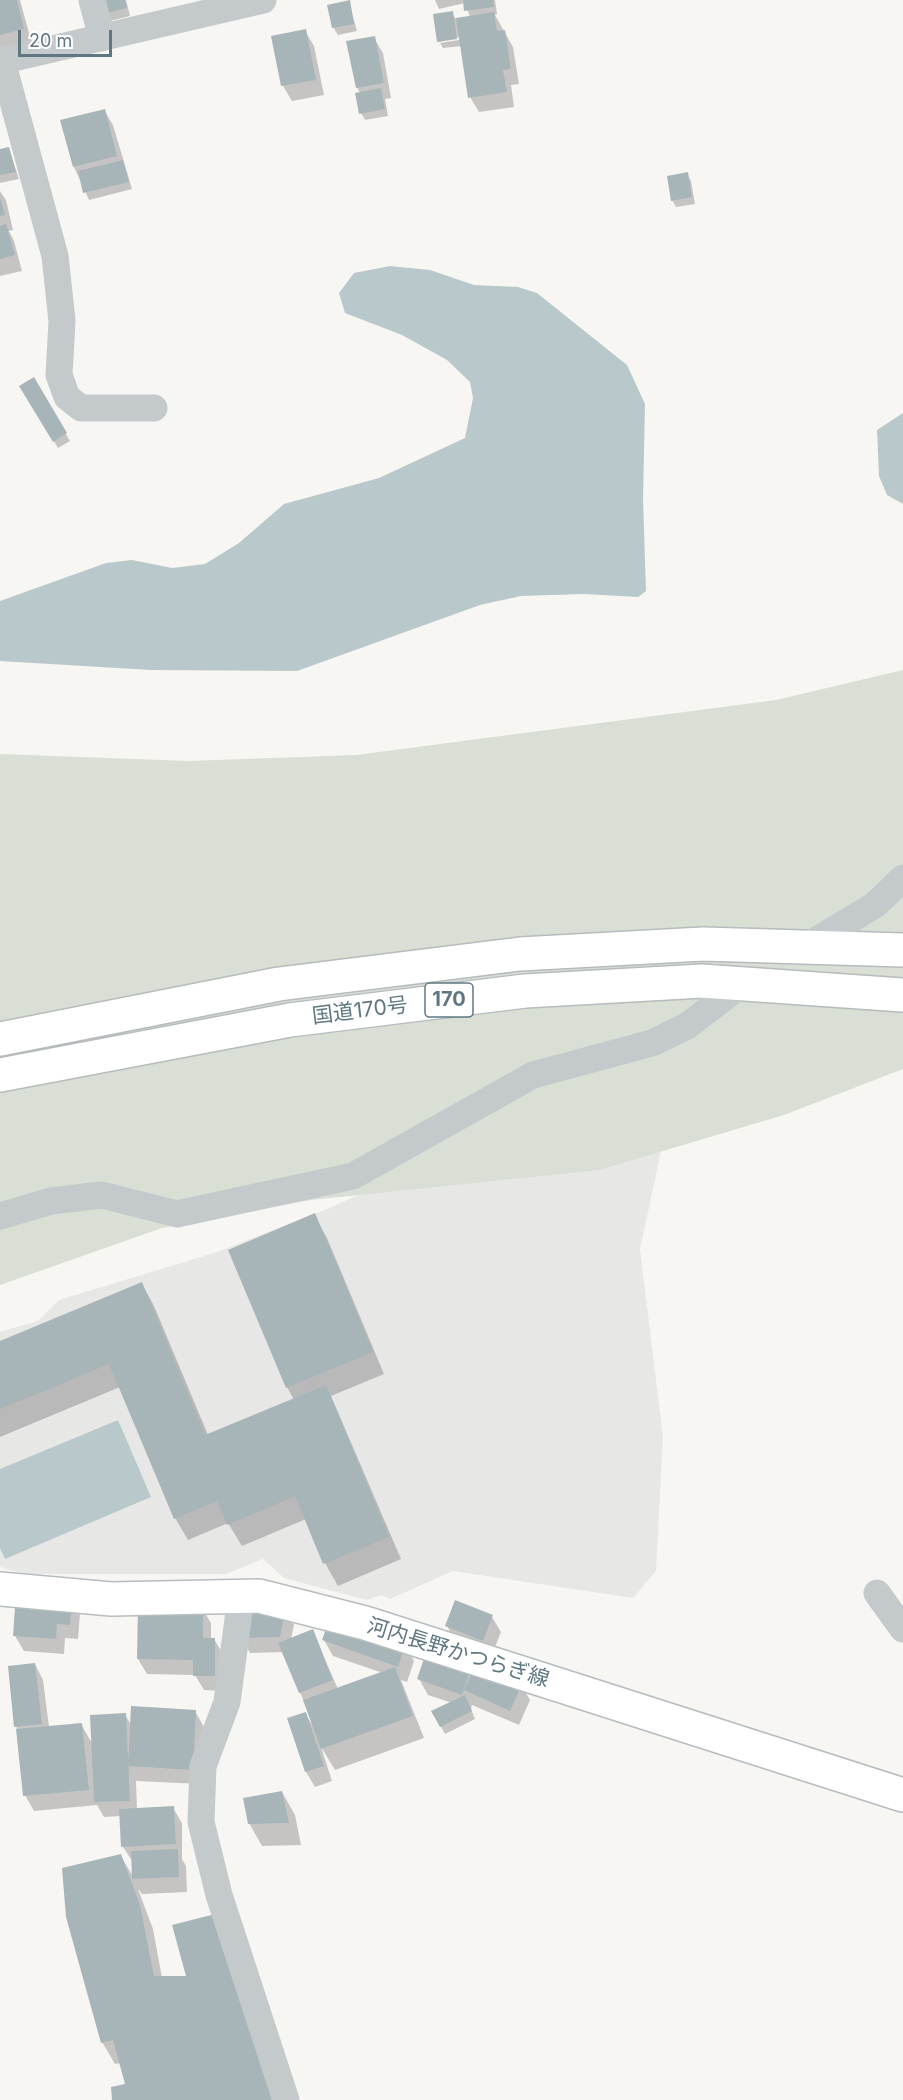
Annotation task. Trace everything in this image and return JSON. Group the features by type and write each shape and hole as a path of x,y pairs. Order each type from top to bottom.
{"main road":[{"name":"国道170号","path":"0,1039 279,984 520,954 703,944 903,950"},
{"name":"国道170号","path":"0,1075 290,1020 502,993 702,981 903,995"},
{"name":"河内長野かつらぎ線","path":"0,1589 111,1599 259,1596 365,1623 903,1795"}],"street":[{"path":"92,0 102,38"},
{"path":"154,408 81,408 67,397 59,375 62,321 55,256 1,61 252,1"},
{"path":"805,947 875,905 903,878"},
{"path":"0,1216 51,1201 102,1195 177,1214 353,1176 533,1075 652,1043 687,1026 742,984"},
{"path":"877,1593 903,1629"},
{"path":"241,1597 227,1702 203,1766 201,1822 219,1895 286,2100"}],"shaded area":[{"path":"390,266 430,270 474,285 518,287 537,293 627,365 645,404 643,499 646,591 638,597 583,594 521,596 480,605 297,671 151,670 0,661 0,601 106,563 132,560 172,568 205,564 239,543 284,504 379,478 465,438 473,398 470,382 447,360 402,335 345,313 339,293 354,273"},
{"path":"903,413 903,504 887,495 879,476 877,430"},
{"path":"903,670 903,1069 784,1115 599,1170 311,1200 162,1228 0,1285 0,754 188,761 356,755 776,700"},
{"path":"667,1123 640,1249 663,1437 656,1571 633,1598 453,1571 390,1599 381,1595 367,1600 284,1578 263,1559 226,1574 25,1574 0,1567 0,1332 38,1321 59,1300 217,1252 327,1209 429,1163"},
{"path":"118,1420 151,1497 5,1559 0,1548 0,1469"}],"building":[{"path":"0,0 17,0 24,29 0,35"},
{"path":"101,0 125,0 127,8 104,14"},
{"path":"350,0 354,24 332,28 327,5"},
{"path":"463,0 493,0 494,7 464,11"},
{"path":"453,11 457,39 437,42 433,14"},
{"path":"494,12 497,31 505,30 511,69 503,70 507,92 468,98 456,18"},
{"path":"306,29 316,80 281,86 271,36"},
{"path":"375,36 384,83 356,88 346,41"},
{"path":"381,88 385,109 359,114 355,93"},
{"path":"105,109 117,156 73,167 60,120"},
{"path":"9,147 16,172 0,175 0,149"},
{"path":"123,160 129,182 83,193 78,171"},
{"path":"688,172 692,197 671,201 667,176"},
{"path":"0,197 5,215 0,216"},
{"path":"6,224 15,255 0,259 0,226"},
{"path":"34,377 67,433 53,442 19,386"},
{"path":"315,1213 373,1352 286,1388 228,1250"},
{"path":"142,1282 205,1435 326,1385 389,1537 323,1564 295,1496 227,1525 217,1501 174,1519 109,1364 0,1409 0,1341"},
{"path":"16,1593 72,1596 70,1625 57,1624 56,1639 13,1636"},
{"path":"455,1600 493,1615 483,1641 445,1626"},
{"path":"244,1602 286,1608 280,1637 240,1638"},
{"path":"138,1605 203,1606 203,1638 215,1638 215,1676 193,1676 193,1660 137,1659"},
{"path":"330,1618 406,1644 398,1667 322,1640"},
{"path":"313,1629 333,1680 299,1693 278,1643"},
{"path":"428,1647 473,1663 462,1695 417,1679"},
{"path":"35,1663 42,1724 14,1727 8,1666"},
{"path":"476,1663 522,1684 510,1711 464,1690"},
{"path":"395,1667 413,1716 321,1749 303,1700"},
{"path":"465,1695 472,1711 440,1727 431,1711"},
{"path":"131,1706 196,1710 193,1770 128,1766"},
{"path":"306,1712 324,1766 305,1772 287,1718"},
{"path":"126,1713 130,1801 94,1802 90,1715"},
{"path":"82,1723 89,1790 23,1796 16,1729"},
{"path":"282,1791 289,1823 248,1824 243,1798"},
{"path":"174,1806 176,1844 121,1847 119,1809"},
{"path":"178,1849 179,1877 132,1879 131,1851"},
{"path":"121,1854 140,1905 154,1976 186,1976 172,1925 219,1913 277,2100 112,2100 111,2087 125,2084 113,2040 101,2043 66,1917 62,1868"}]}
